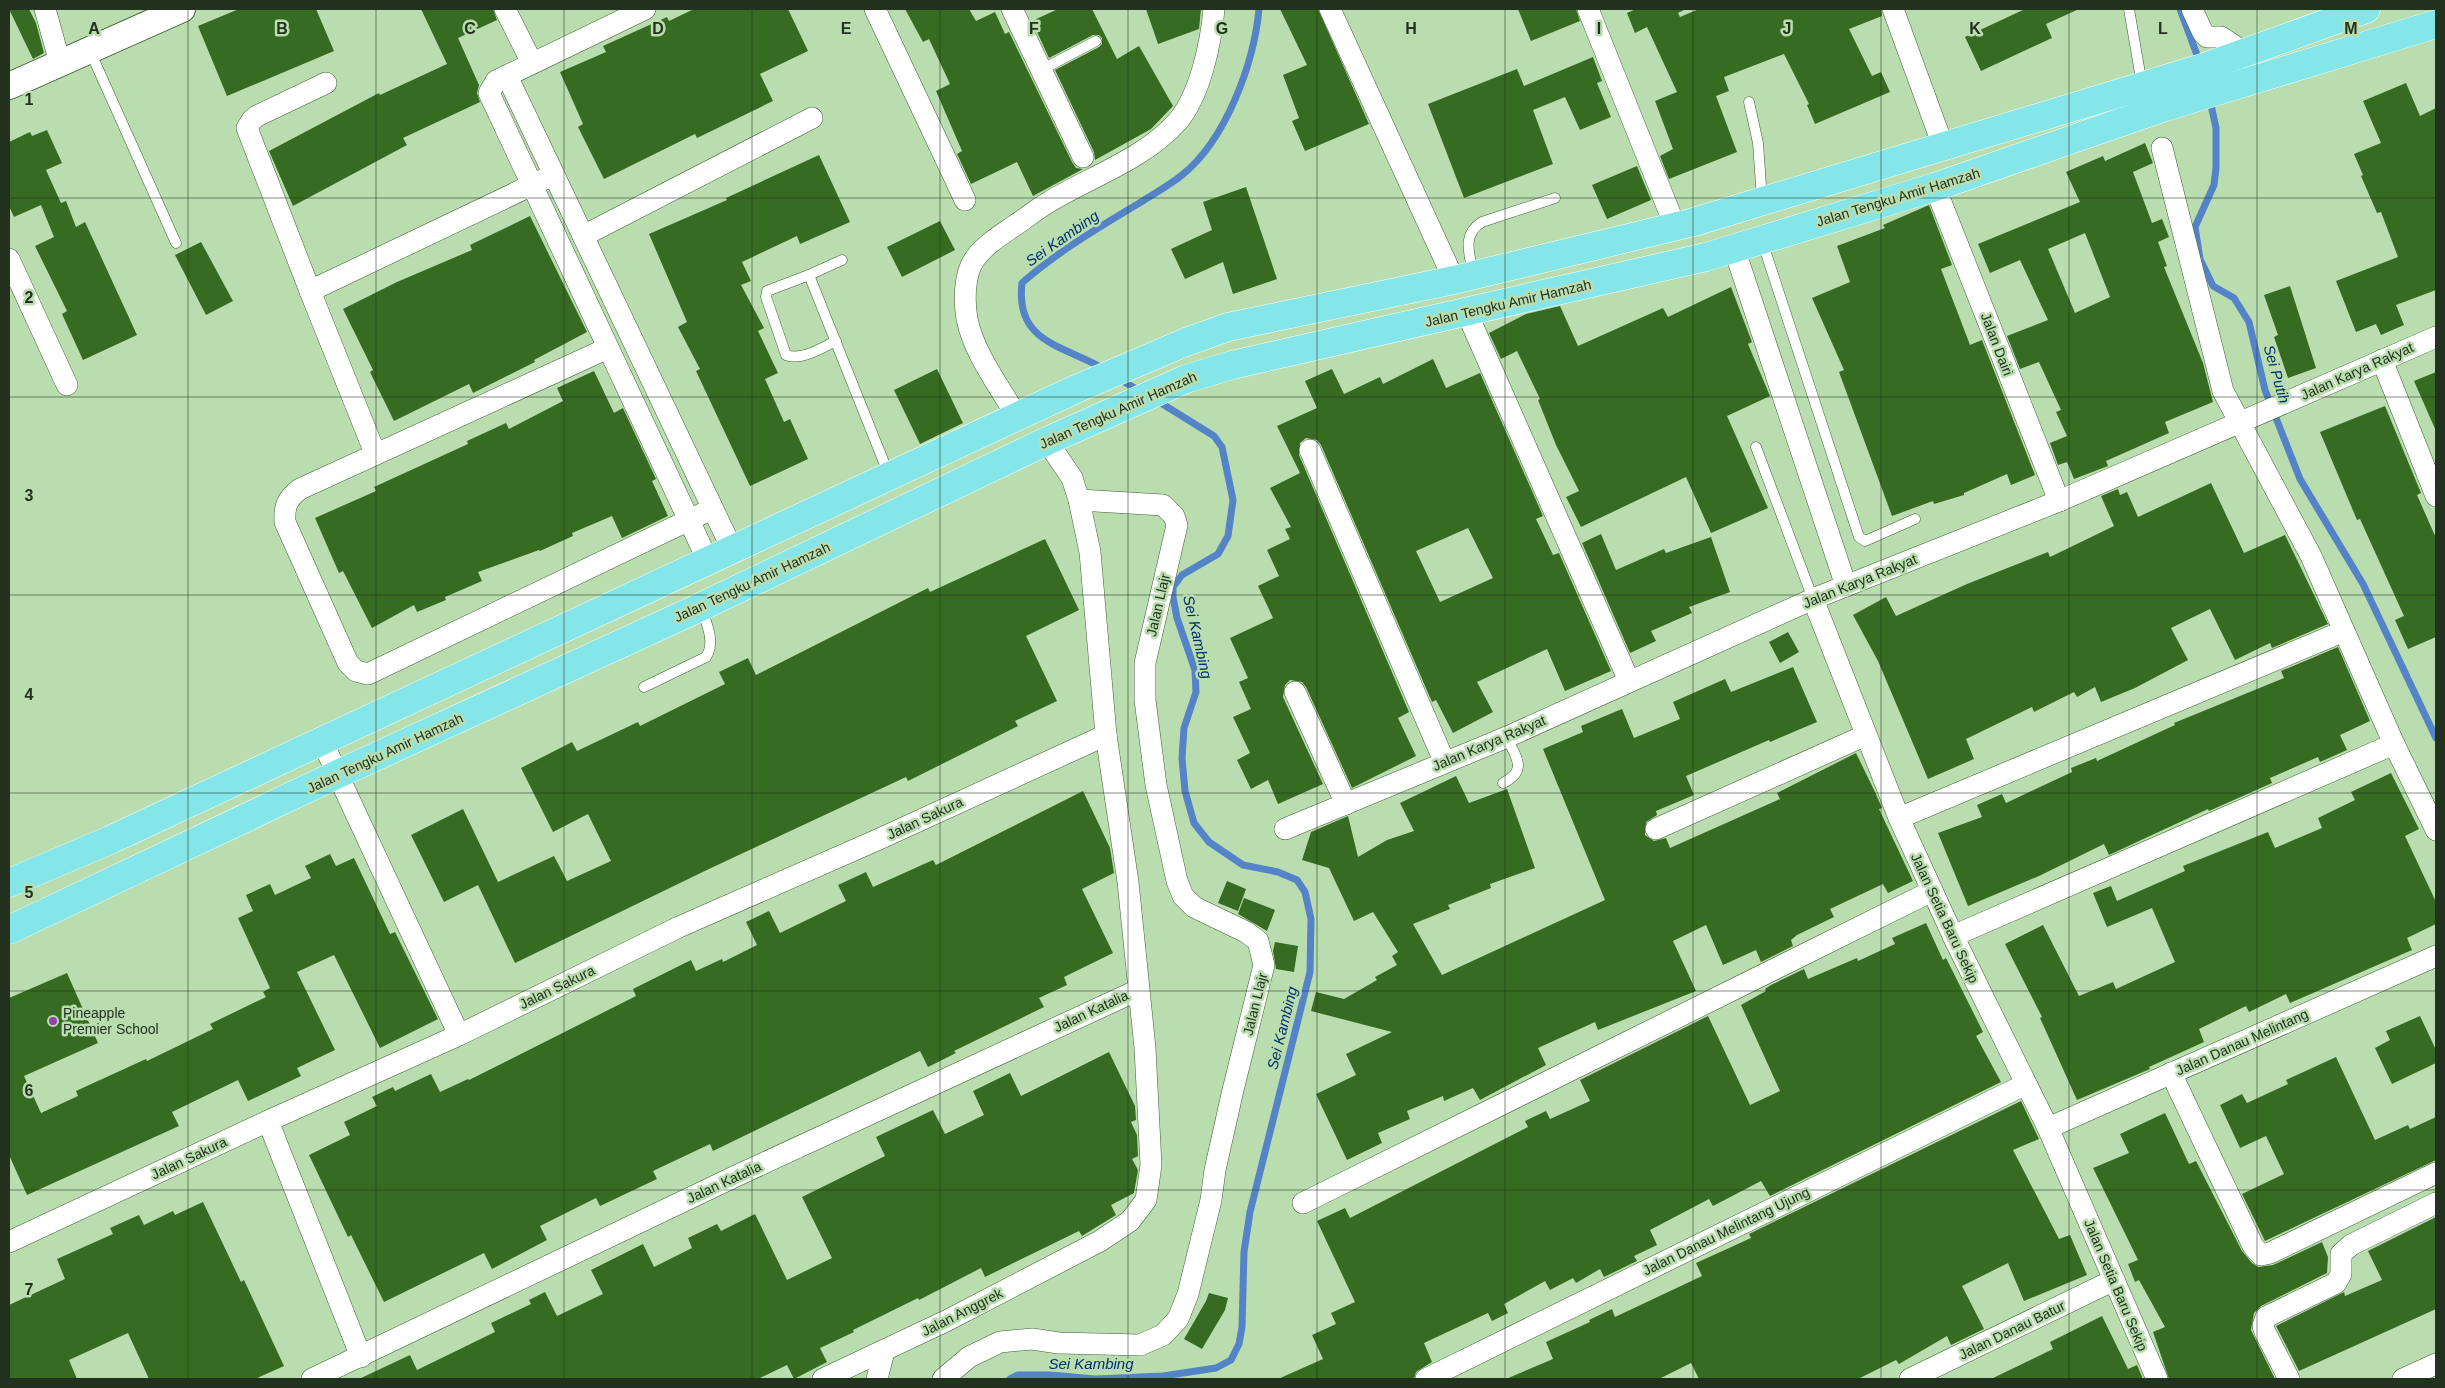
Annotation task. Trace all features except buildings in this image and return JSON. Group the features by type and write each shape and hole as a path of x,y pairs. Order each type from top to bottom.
{"main road":[{"path":"9,883 110,840 1076,389 1228,327 1464,278 1684,224 1763,202 2240,55 2366,9"},
{"name":"Jalan Tengku Amir Hamzah","path":"9,930 338,774 701,607 1046,441 1186,378 1232,365 1467,313 1706,257 1935,187 2162,108 2436,24"},
{"path":"1684,224 1706,257"}],"street":[{"path":"45,9 60,63"},
{"path":"9,86 182,9"},
{"path":"505,9 532,63"},
{"path":"645,9 496,81 489,93 708,561"},
{"path":"875,9 965,200"},
{"path":"1012,9 1083,158"},
{"path":"1017,417 979,350 967,319 966,284 974,260 999,237 1049,202 1100,175 1159,139 1177,122 1191,103 1212,33 1214,9"},
{"path":"1330,9 1464,278"},
{"path":"1588,9 1684,224"},
{"path":"1893,9 1943,146"},
{"path":"2192,9 2200,29 2240,55"},
{"path":"507,76 732,550"},
{"path":"326,83 257,116 247,128 375,453"},
{"path":"583,236 812,118"},
{"path":"2162,148 2223,391 2244,422 2290,516 2394,744 2436,830"},
{"path":"310,291 553,175"},
{"name":"Jalan Dairi","path":"1935,187 2059,501"},
{"path":"1734,248 1846,586"},
{"path":"9,259 67,385"},
{"path":"1467,313 1629,681"},
{"name":"Jalan Karya Rakyat","path":"1285,829 1444,761 1507,737 1813,599 2059,501 2436,337"},
{"path":"608,348 375,453 300,489 289,497 284,508 285,522 348,663 362,674 368,674 712,509"},
{"path":"2382,360 2436,496"},
{"name":"Jalan Anggrek","path":"823,1379 946,1321 1100,1241 1130,1221 1146,1200 1151,1165 1145,1048 1128,882 1106,735 1090,552 1079,500 1072,478 1046,441"},
{"path":"1310,450 1444,761"},
{"name":"Jalan Llajr","path":"943,1379 969,1357 1000,1342 1032,1339 1059,1343 1140,1345 1162,1335 1178,1319 1190,1285 1211,1200 1215,1170 1233,1090 1262,978 1264,965 1258,941 1246,932 1194,907 1183,896 1177,881 1156,785 1145,700 1144,663 1177,525 1174,516 1163,505 1079,500"},
{"name":"Jalan Setia Baru Sekip","path":"1813,599 1899,818 1953,936 2048,1128 2157,1379"},
{"path":"1899,818 2344,631"},
{"path":"1295,692 1346,804"},
{"name":"Jalan Sakura","path":"9,1242 268,1121 459,1035 679,927 877,840 1106,735"},
{"path":"1656,830 1866,735"},
{"path":"322,741 459,1035"},
{"path":"1953,936 2394,744"},
{"path":"1303,1202 1932,891"},
{"name":"Jalan Danau Melintang","path":"2048,1128 2436,956"},
{"name":"Jalan Katalia","path":"312,1379 727,1181 1138,990"},
{"path":"2171,1073 2253,1246 2261,1255 2436,1173"},
{"name":"Jalan Danau Melintang Ujung","path":"1426,1379 2026,1084"},
{"path":"268,1121 361,1357"},
{"path":"2289,1379 2265,1332 2263,1326 2266,1317 2336,1283 2341,1274 2341,1254 2351,1245 2436,1202"},
{"name":"Jalan Danau Batur","path":"1910,1379 2114,1280"},
{"path":"877,1379 884,1351"},
{"path":"2403,1379 2436,1364"}],"lane":[{"path":"2129,9 2148,84"},
{"path":"1041,70 1096,41"},
{"path":"90,50 176,243"},
{"path":"1749,102 1758,143 1763,202"},
{"path":"1464,278 1468,241 1473,228 1482,222 1555,198"},
{"path":"1762,239 1858,537 1865,541 1915,519"},
{"path":"836,342 803,356 794,358 786,356 766,294 842,260"},
{"path":"809,275 890,476"},
{"name":"Jalan Setia Baru Sekip","path":"1756,447 1813,599"},
{"path":"644,687 706,657 711,648 708,629 701,607"},
{"path":"1503,782 1516,775 1519,770 1518,761 1507,737"}],"waterway":[{"name":"Sei Kambing","path":"1104,369 1045,340 1034,330 1026,318 1022,303 1022,283 1050,260 1172,182 1198,160 1212,142 1235,99 1251,53 1259,9"},
{"name":"Sei Putih","path":"2180,9 2200,63"},
{"name":"Sei Putih","path":"2210,100 2216,128 2216,168 2214,185 2195,227 2200,259 2213,286 2234,298 2249,322 2265,390 2300,479 2363,584 2436,738"},
{"name":"Sei Kambing","path":"1119,379 1140,391"},
{"name":"Sei Kambing","path":"1010,1379 1018,1375 1051,1375 1095,1379 1163,1376 1216,1368 1231,1360 1239,1344 1242,1327 1244,1252 1250,1212 1310,972 1311,919 1305,892 1297,880 1278,872 1243,865 1209,842 1194,823 1185,791 1182,758 1184,728 1196,692 1195,670 1177,618 1173,587 1182,575 1218,554 1228,536 1233,500 1222,447 1214,436 1156,400"}],"place":[{"name":"Pineapple Premier School","path":"53,1021"}]}
